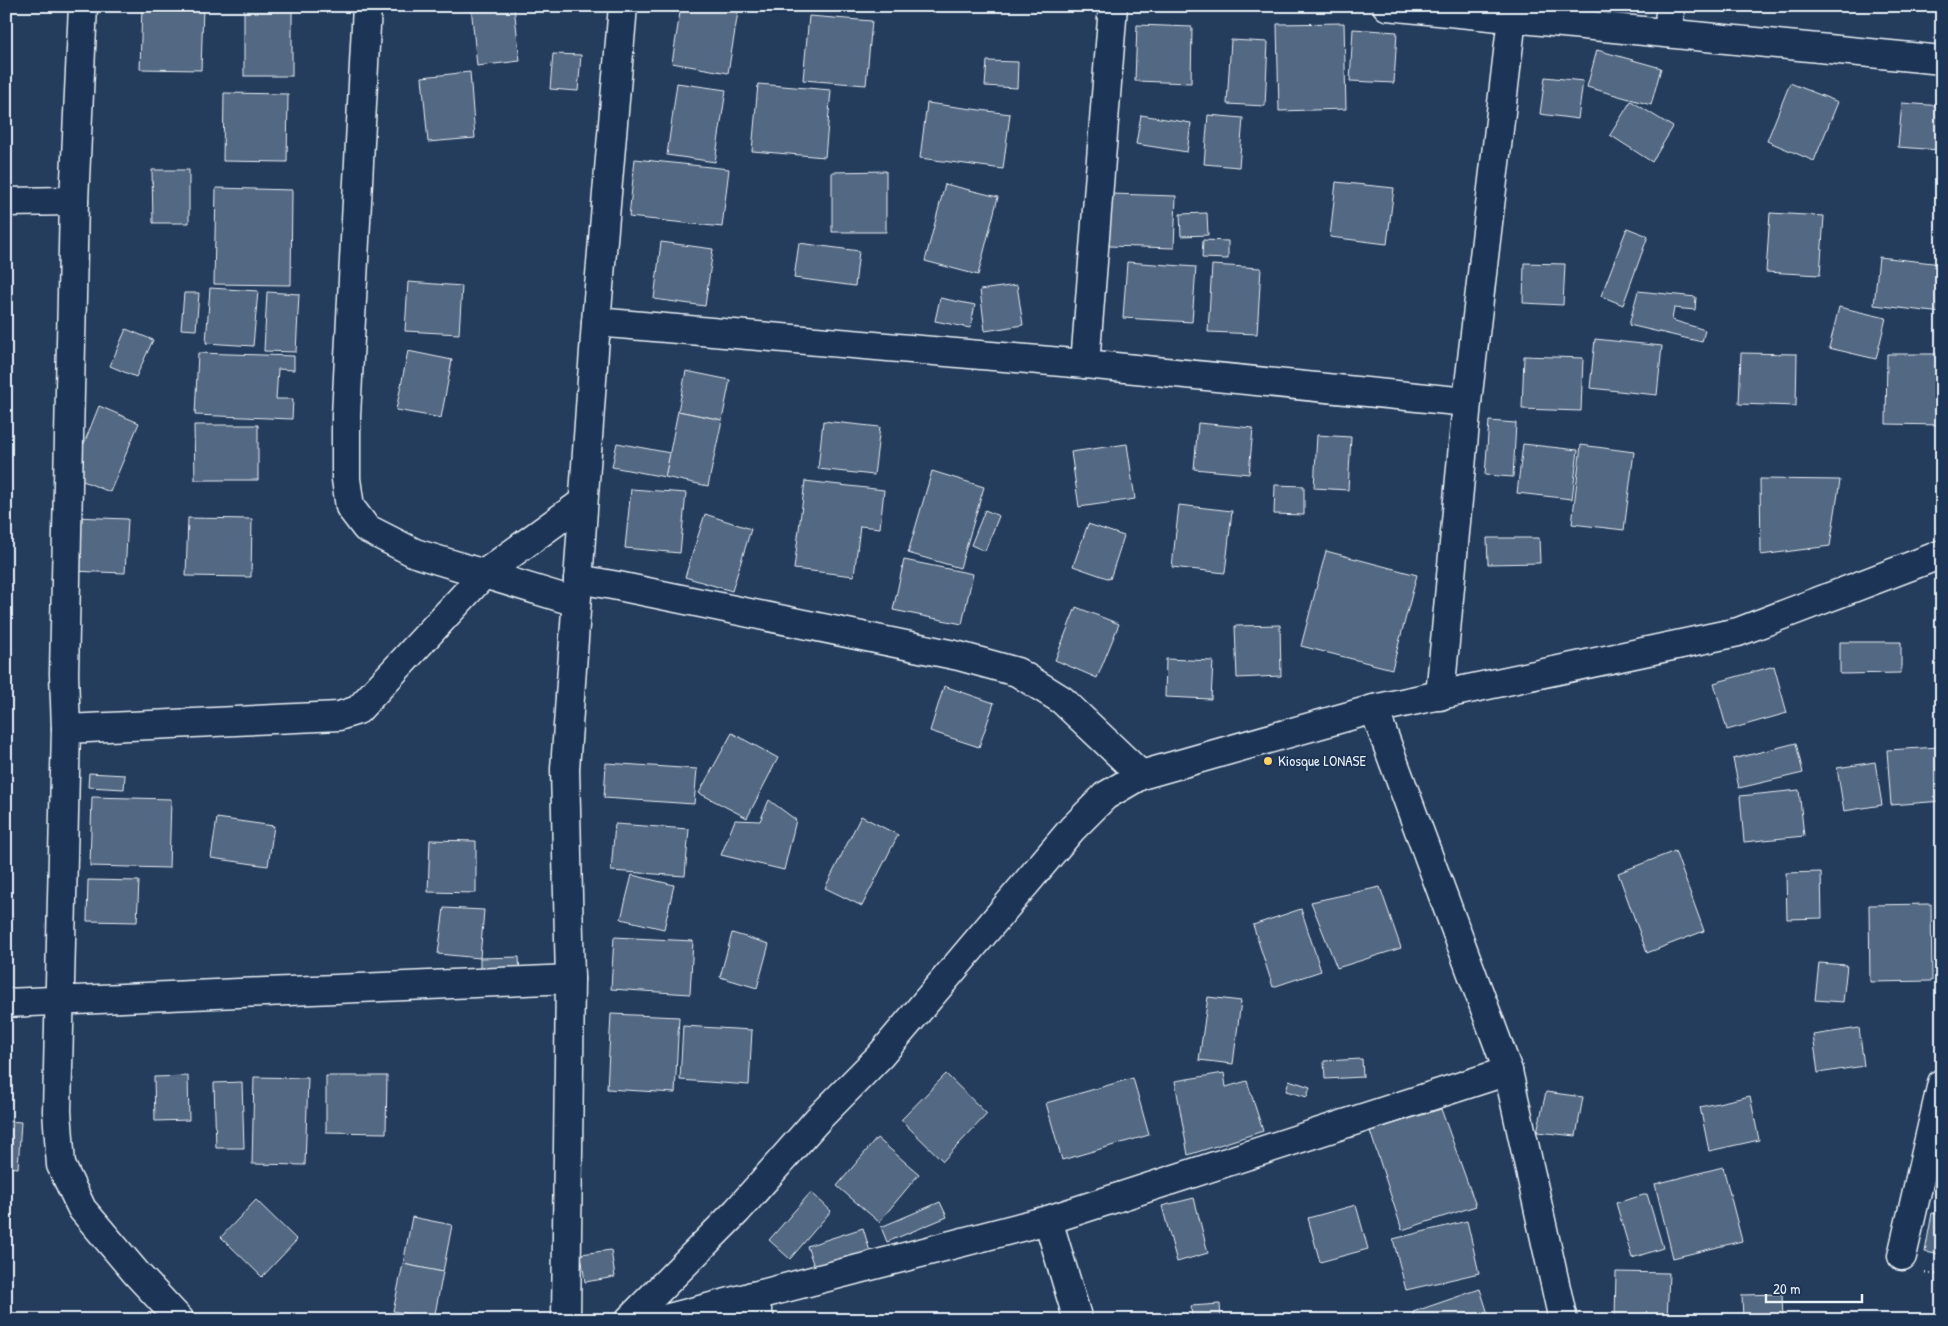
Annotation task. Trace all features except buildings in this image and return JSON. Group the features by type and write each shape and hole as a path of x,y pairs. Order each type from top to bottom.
{"street":[{"path":"83,6 74,201 64,664 66,729 57,1111 61,1165 82,1209 137,1274 180,1320"},
{"path":"368,6 346,416 346,479 350,507 366,528 416,553 485,573 577,591 618,586 959,656 1017,672 1062,700 1141,775"},
{"path":"566,1320 570,979 565,769 596,322 623,6"},
{"path":"1085,364 1113,6"},
{"path":"1387,6 1415,7 1942,60"},
{"path":"1668,33 1670,6"},
{"path":"1440,696 1466,402 1512,18"},
{"path":"6,202 74,201"},
{"path":"596,322 1085,364 1466,402"},
{"path":"66,729 339,716 358,710 485,573 583,502"},
{"path":"629,1320 737,1211 819,1118 880,1056 1072,829 1105,796 1141,775 1374,709 1738,632 1942,554"},
{"path":"1374,709 1508,1071 1563,1320"},
{"path":"6,1003 570,979"},
{"path":"661,1320 756,1308 1048,1220 1508,1071"},
{"path":"1902,1256 1942,1084"},
{"path":"1048,1220 1078,1320"}],"place":[{"name":"Kiosque LONASE","path":"1268,761"}]}
